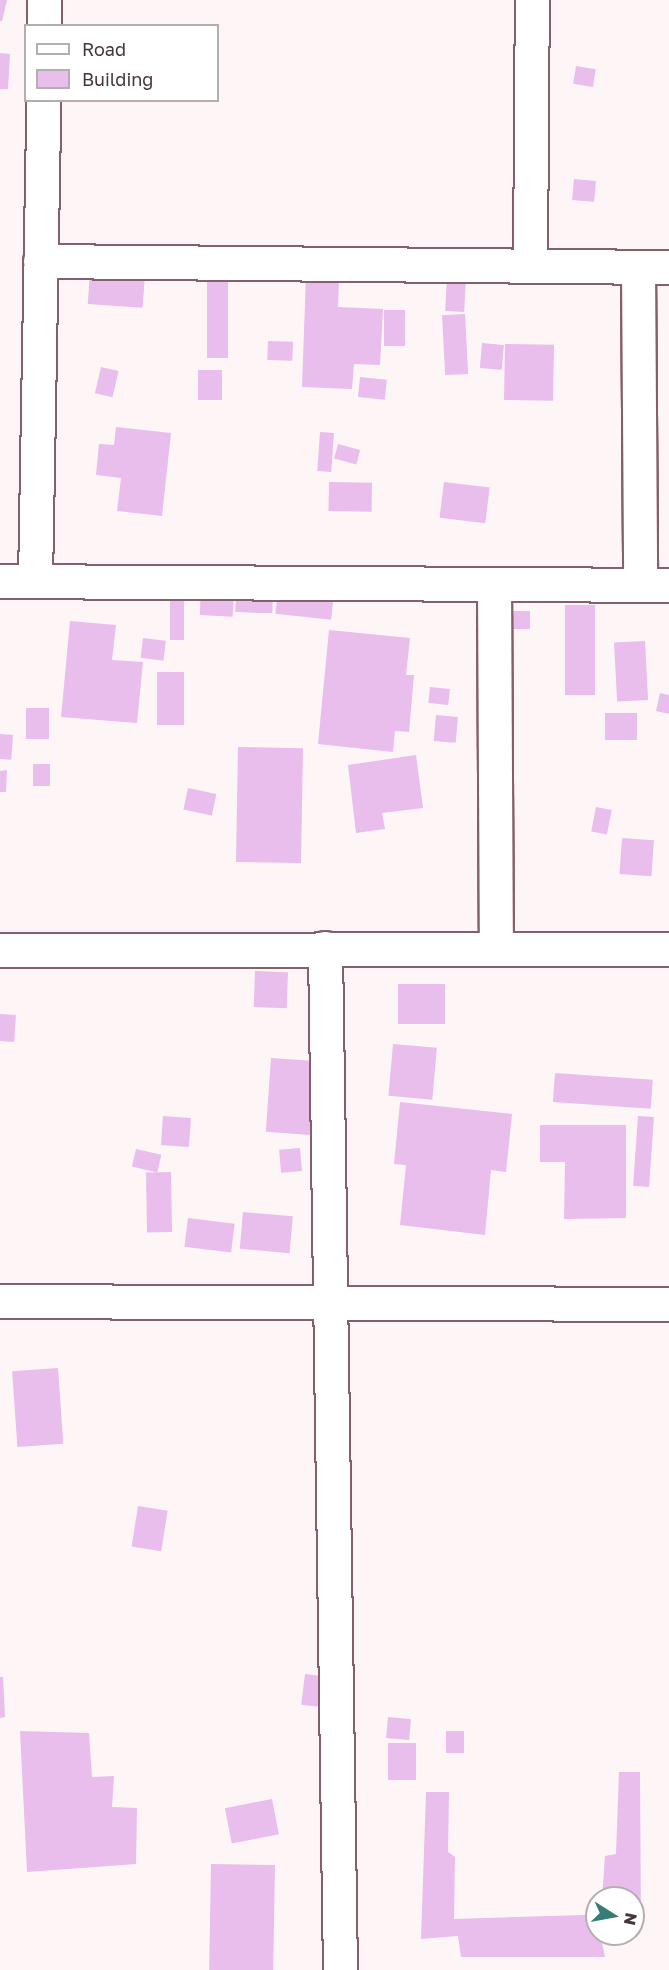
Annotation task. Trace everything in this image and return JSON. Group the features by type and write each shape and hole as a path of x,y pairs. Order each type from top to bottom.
{"street":[{"path":"44,0 44,24"},
{"path":"530,263 532,0"},
{"path":"35,581 43,102"},
{"path":"0,581 654,585 654,267 530,263 40,261"},
{"path":"494,585 496,948"},
{"path":"325,948 328,1301 340,1970"},
{"path":"0,950 669,948"},
{"path":"0,1301 669,1304"}],"building":[{"path":"0,0 7,0 2,21 0,21"},
{"path":"0,53 10,54 8,89 0,89"},
{"path":"576,66 596,69 593,87 573,84"},
{"path":"574,179 596,181 594,202 572,200"},
{"path":"90,272 145,276 143,308 88,304"},
{"path":"306,275 339,277 338,307 383,309 380,365 354,364 352,389 302,387"},
{"path":"447,276 466,277 464,312 445,311"},
{"path":"207,277 228,277 228,358 207,358"},
{"path":"384,310 405,310 405,346 384,346"},
{"path":"465,314 468,374 445,375 442,315"},
{"path":"268,341 293,342 292,361 267,360"},
{"path":"482,343 504,345 502,370 480,368"},
{"path":"505,344 554,345 553,401 504,400"},
{"path":"101,367 119,371 112,397 95,393"},
{"path":"198,370 222,370 222,400 198,400"},
{"path":"360,377 387,380 385,400 358,397"},
{"path":"116,427 171,433 162,516 117,511 121,478 96,475 99,444 114,445"},
{"path":"320,432 334,433 331,472 317,471"},
{"path":"338,444 360,450 356,464 334,458"},
{"path":"329,482 372,483 371,512 328,511"},
{"path":"444,482 490,488 485,523 440,518"},
{"path":"278,589 334,595 331,620 275,614"},
{"path":"201,590 234,592 233,617 200,615"},
{"path":"236,592 273,593 272,613 235,612"},
{"path":"170,599 184,599 184,640 170,640"},
{"path":"565,605 595,605 595,695 565,695"},
{"path":"511,611 530,611 530,629 511,629"},
{"path":"70,621 116,625 112,660 143,662 137,723 61,717"},
{"path":"329,630 410,638 406,675 414,675 409,732 395,731 393,752 318,744"},
{"path":"143,638 166,641 163,661 141,658"},
{"path":"645,641 648,700 617,702 614,643"},
{"path":"157,672 184,672 184,725 157,725"},
{"path":"430,687 450,689 448,705 428,703"},
{"path":"660,693 669,695 669,714 656,711"},
{"path":"26,708 49,708 49,739 26,739"},
{"path":"605,713 637,713 637,740 605,740"},
{"path":"436,715 458,717 456,743 434,741"},
{"path":"0,734 13,735 11,760 0,759"},
{"path":"238,747 303,748 301,863 236,862"},
{"path":"416,755 423,808 382,813 385,829 356,833 348,765"},
{"path":"33,764 50,764 50,786 33,786"},
{"path":"7,770 6,792 0,792 0,771"},
{"path":"188,788 216,794 212,816 183,810"},
{"path":"596,807 612,810 607,835 591,832"},
{"path":"622,838 654,840 651,876 619,874"},
{"path":"255,971 288,972 287,1008 254,1007"},
{"path":"398,984 445,984 445,1024 398,1024"},
{"path":"0,1014 16,1015 14,1042 0,1041"},
{"path":"393,1044 437,1048 432,1100 388,1096"},
{"path":"271,1058 315,1061 310,1135 266,1132"},
{"path":"555,1073 653,1080 651,1109 553,1102"},
{"path":"400,1102 512,1114 506,1172 491,1170 485,1235 400,1225 406,1165 394,1164"},
{"path":"163,1116 191,1118 189,1147 161,1145"},
{"path":"638,1116 654,1117 649,1187 633,1186"},
{"path":"540,1125 626,1125 626,1218 564,1219 565,1162 540,1162"},
{"path":"300,1148 302,1171 281,1173 279,1150"},
{"path":"136,1149 161,1155 157,1172 132,1167"},
{"path":"146,1172 171,1172 172,1232 147,1232"},
{"path":"243,1212 293,1216 290,1253 240,1249"},
{"path":"188,1218 235,1224 231,1253 184,1247"},
{"path":"58,1368 63,1444 17,1447 12,1371"},
{"path":"138,1506 168,1511 161,1551 132,1546"},
{"path":"305,1674 322,1676 318,1707 301,1705"},
{"path":"0,1677 3,1677 5,1717 0,1718"},
{"path":"388,1717 411,1719 409,1740 386,1738"},
{"path":"20,1731 89,1733 92,1777 114,1776 112,1807 137,1808 136,1864 27,1872"},
{"path":"446,1731 464,1731 464,1753 446,1753"},
{"path":"388,1743 416,1743 416,1780 388,1780"},
{"path":"619,1772 640,1772 641,1886 603,1886 605,1856 616,1854"},
{"path":"426,1792 449,1792 448,1852 455,1857 454,1919 584,1915 585,1946 603,1946 605,1957 461,1957 458,1936 421,1939"},
{"path":"272,1799 279,1834 232,1843 225,1808"},
{"path":"211,1864 275,1865 273,1970 209,1970"}]}
